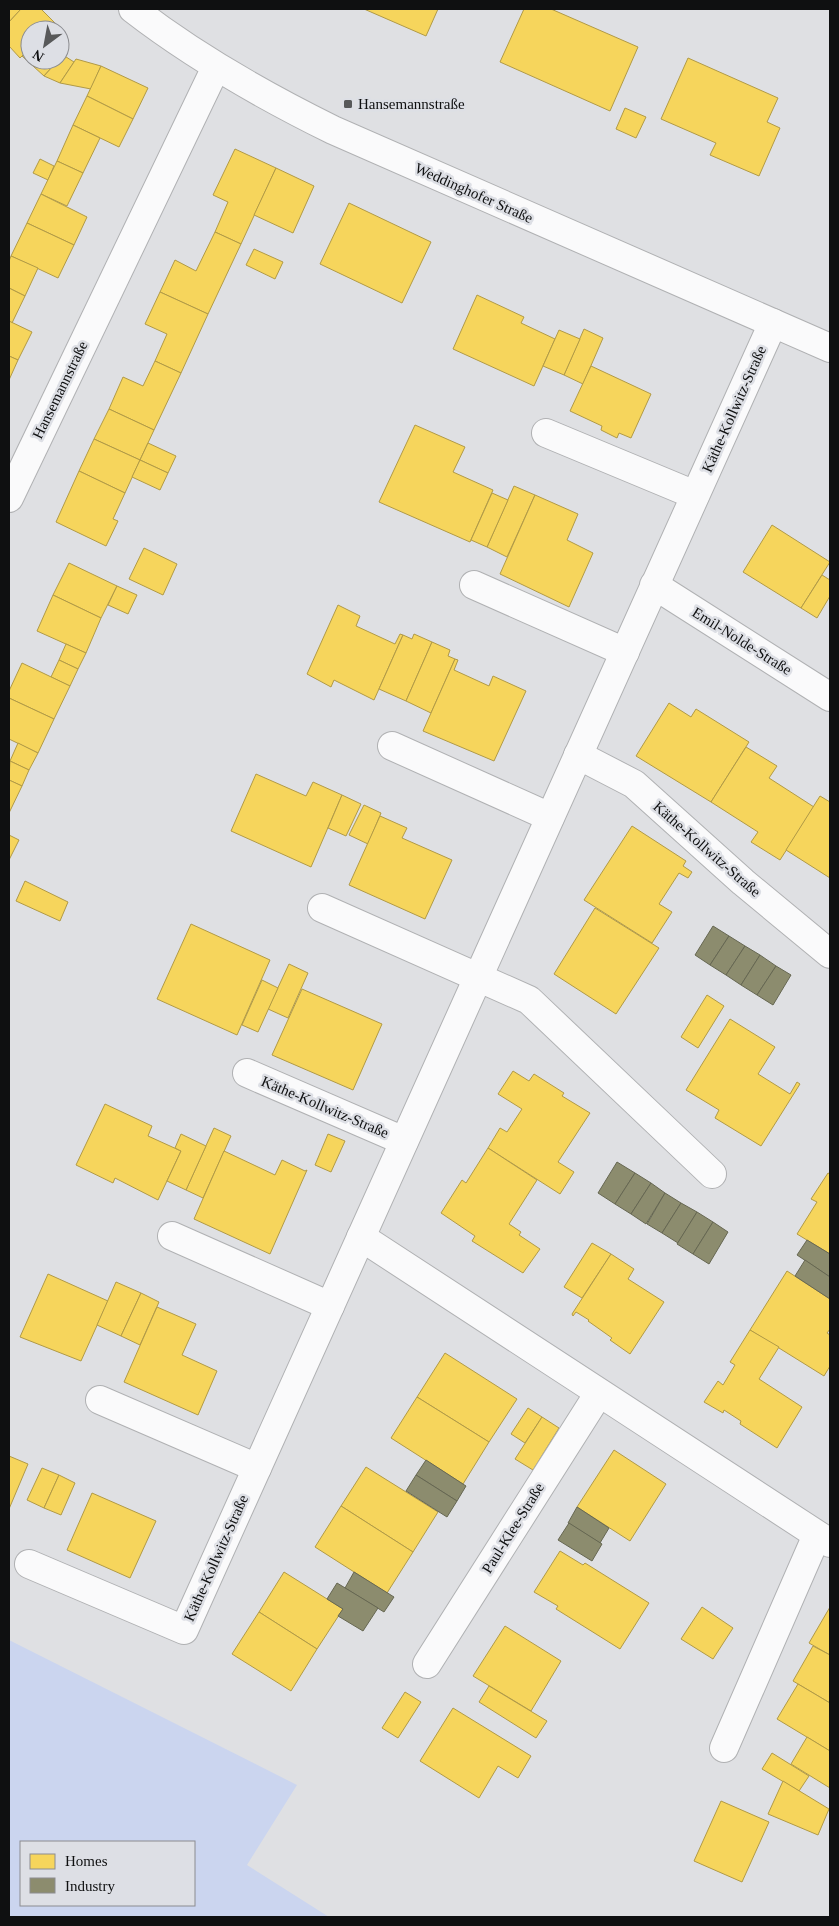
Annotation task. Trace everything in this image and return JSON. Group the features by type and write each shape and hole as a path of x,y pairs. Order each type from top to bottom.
{"street":[{"name":"Weddinghofer Straße","path":"133,9 169,37 271,100 333,130 830,348"},
{"name":"Hansemannstraße","path":"9,498 216,67"},
{"name":"Käthe-Kollwitz-Straße","path":"29,1564 184,1630 772,323"},
{"path":"546,433 695,495"},
{"name":"Emil-Nolde-Straße","path":"654,585 830,697"},
{"path":"474,586 625,652"},
{"path":"392,746 550,817"},
{"name":"Käthe-Kollwitz-Straße","path":"578,755 634,784 743,882 830,954"},
{"path":"322,908 477,979 528,1000 712,1174"},
{"name":"Käthe-Kollwitz-Straße","path":"247,1073 404,1141"},
{"path":"172,1236 330,1306"},
{"path":"361,1237 824,1539 724,1748"},
{"name":"Paul-Klee-Straße","path":"427,1664 599,1392"},
{"path":"100,1400 257,1468"}],"shaded area":[{"path":"9,1640 297,1785 247,1865 329,1917 9,1917"}],"building: Homes":[{"path":"9,9 21,9 9,22"},
{"path":"21,9 41,9 52,20 20,20 20,58 9,46 9,22"},
{"path":"364,9 438,9 426,36"},
{"path":"524,9 551,9 638,47 610,111 500,62"},
{"path":"688,58 778,98 767,122 780,128 759,176 710,155 716,143 661,119"},
{"path":"70,59 74,62 70,68"},
{"path":"76,59 101,66 91,89 60,83"},
{"path":"101,66 148,88 133,119 87,96"},
{"path":"37,70 49,70 44,76"},
{"path":"49,70 69,70 60,83 44,76"},
{"path":"87,96 133,119 119,147 73,125"},
{"path":"625,108 646,117 636,138 616,129"},
{"path":"73,125 100,138 83,173 57,161"},
{"path":"235,149 276,168 241,244 215,232 228,202 213,195"},
{"path":"40,159 54,166 48,180 33,173"},
{"path":"57,161 83,173 67,206 41,194"},
{"path":"276,168 314,186 293,233 254,215"},
{"path":"41,194 87,217 74,245 27,223"},
{"path":"349,203 431,242 402,303 320,264"},
{"path":"27,223 74,245 58,278 11,256"},
{"path":"215,232 241,244 208,314 160,292 175,260 196,271"},
{"path":"254,249 283,262 275,279 246,265"},
{"path":"11,256 38,268 25,296 9,288 9,261"},
{"path":"9,288 25,296 12,323 9,321"},
{"path":"160,292 208,314 181,373 155,361 167,334 145,324"},
{"path":"477,295 524,317 521,323 555,339 534,386 453,349"},
{"path":"9,321 32,332 18,360 9,356"},
{"path":"584,329 603,338 583,384 564,375"},
{"path":"559,330 580,339 564,375 543,366"},
{"path":"9,356 18,360 9,380"},
{"path":"155,361 181,373 154,430 109,409 123,377 143,386"},
{"path":"591,366 651,394 631,438 619,433 617,438 601,430 602,426 570,411"},
{"path":"109,409 154,430 140,460 94,439"},
{"path":"415,425 465,447 453,472 493,490 470,542 379,502"},
{"path":"94,439 140,460 125,493 79,471"},
{"path":"148,443 176,456 168,473 140,460"},
{"path":"140,460 168,473 160,490 132,477"},
{"path":"79,471 125,493 113,519 118,521 106,546 56,522"},
{"path":"514,486 535,495 507,557 487,547"},
{"path":"492,493 508,500 487,547 471,540"},
{"path":"535,495 578,514 567,540 593,553 569,607 500,574"},
{"path":"772,525 830,562 801,608 743,572"},
{"path":"144,548 177,564 163,595 129,579"},
{"path":"69,563 117,586 101,618 53,595"},
{"path":"822,575 830,580 830,596 817,618 801,608"},
{"path":"117,586 137,595 128,614 108,605"},
{"path":"53,595 101,618 86,653 37,631"},
{"path":"338,605 360,616 356,626 395,644 400,634 403,635 374,700 334,680 331,687 307,674"},
{"path":"414,634 432,642 406,701 379,689 403,635 412,639"},
{"path":"432,642 450,650 448,656 455,659 431,713 406,701"},
{"path":"66,644 86,653 78,669 59,660"},
{"path":"455,659 458,660 454,670 489,686 493,676 526,691 494,761 423,731"},
{"path":"59,660 78,669 70,686 51,677"},
{"path":"22,663 70,686 54,719 9,698 9,691"},
{"path":"9,698 54,719 38,753 9,739"},
{"path":"669,703 691,717 696,709 749,742 711,802 636,756"},
{"path":"18,743 38,753 29,770 10,761"},
{"path":"746,747 777,766 769,778 814,807 780,860 751,842 758,832 711,802"},
{"path":"10,761 29,770 22,786 9,780"},
{"path":"256,774 306,796 313,782 342,795 311,867 231,831"},
{"path":"9,780 22,786 9,813"},
{"path":"342,795 361,804 346,836 328,828"},
{"path":"820,796 830,802 830,878 786,850"},
{"path":"364,805 381,813 368,844 349,835"},
{"path":"380,816 407,828 402,838 452,860 425,919 349,885"},
{"path":"632,826 686,861 683,866 692,872 688,878 679,873 659,904 672,912 652,943 584,900"},
{"path":"9,835 19,840 9,860"},
{"path":"25,881 68,902 60,921 16,901"},
{"path":"595,908 659,948 616,1014 554,974"},
{"path":"191,924 270,960 237,1035 157,999"},
{"path":"289,964 308,973 288,1018 268,1009"},
{"path":"262,980 278,988 258,1032 242,1025"},
{"path":"302,989 382,1024 353,1090 272,1055"},
{"path":"707,995 724,1006 698,1048 681,1037"},
{"path":"730,1019 775,1047 758,1074 790,1094 797,1082 800,1084 761,1146 715,1118 719,1110 686,1090"},
{"path":"513,1071 529,1081 534,1074 564,1093 562,1096 590,1113 558,1162 574,1172 560,1194 488,1148 500,1128 507,1132 522,1109 498,1094"},
{"path":"105,1104 152,1126 148,1136 181,1151 158,1200 115,1178 113,1183 76,1165"},
{"path":"214,1128 231,1136 203,1198 186,1190"},
{"path":"181,1134 206,1146 186,1190 167,1181 181,1151 175,1148"},
{"path":"328,1134 345,1141 331,1172 315,1165"},
{"path":"488,1148 537,1180 509,1224 521,1232 519,1235 540,1249 523,1273 472,1241 475,1236 441,1213 462,1180 466,1183"},
{"path":"224,1151 275,1175 282,1160 305,1171 307,1170 270,1254 194,1219"},
{"path":"828,1173 830,1174 830,1254 797,1234 817,1202 811,1199"},
{"path":"592,1243 611,1254 582,1298 564,1287"},
{"path":"611,1254 634,1269 628,1279 664,1302 630,1354 610,1340 612,1338 589,1320 576,1312 573,1316 572,1314"},
{"path":"787,1271 830,1299 830,1329 827,1333 830,1335 830,1366 824,1376 750,1330"},
{"path":"48,1274 108,1301 81,1361 20,1337"},
{"path":"116,1282 141,1293 121,1336 97,1325"},
{"path":"141,1293 159,1302 140,1345 121,1336"},
{"path":"157,1307 196,1324 182,1355 217,1371 198,1415 124,1382"},
{"path":"750,1330 779,1347 759,1379 802,1407 777,1448 740,1424 741,1421 724,1410 723,1413 704,1402 718,1381 723,1385 735,1365 730,1362"},
{"path":"445,1353 517,1399 489,1442 417,1397"},
{"path":"417,1397 489,1442 463,1484 391,1438"},
{"path":"528,1408 542,1417 525,1443 511,1434"},
{"path":"542,1417 559,1428 533,1470 515,1459"},
{"path":"614,1450 666,1484 630,1541 577,1507"},
{"path":"9,1456 28,1464 9,1509"},
{"path":"366,1467 438,1512 413,1552 341,1506"},
{"path":"42,1468 59,1475 44,1508 27,1500"},
{"path":"59,1475 75,1483 61,1515 44,1508"},
{"path":"92,1493 156,1521 130,1578 67,1550"},
{"path":"341,1506 413,1552 387,1593 315,1547"},
{"path":"560,1551 583,1565 585,1563 649,1603 620,1649 556,1609 558,1606 534,1592"},
{"path":"284,1572 343,1609 317,1649 259,1612"},
{"path":"702,1607 733,1628 713,1659 681,1639"},
{"path":"830,1607 830,1655 809,1643"},
{"path":"259,1612 317,1649 291,1691 232,1654"},
{"path":"505,1626 561,1661 531,1711 473,1676"},
{"path":"813,1646 830,1655 830,1703 793,1681"},
{"path":"798,1684 830,1703 830,1751 777,1719"},
{"path":"489,1686 547,1721 536,1738 479,1702"},
{"path":"405,1692 421,1702 398,1738 382,1728"},
{"path":"453,1708 531,1756 518,1778 498,1766 479,1798 420,1761"},
{"path":"807,1737 830,1751 830,1788 791,1764"},
{"path":"772,1753 809,1776 799,1791 762,1769"},
{"path":"783,1781 829,1809 818,1835 768,1814"},
{"path":"721,1801 769,1822 742,1882 694,1861"}],"building: Industry":[{"path":"713,926 729,936 710,965 695,955"},
{"path":"729,936 745,946 726,975 710,965"},
{"path":"745,946 760,955 741,985 726,975"},
{"path":"760,955 776,966 757,995 741,985"},
{"path":"776,966 791,975 773,1005 757,995"},
{"path":"617,1162 635,1173 615,1204 598,1193"},
{"path":"635,1173 651,1183 631,1214 615,1204"},
{"path":"651,1183 665,1193 646,1224 631,1214"},
{"path":"665,1193 681,1203 662,1233 647,1224"},
{"path":"681,1203 697,1212 678,1243 662,1233"},
{"path":"697,1212 713,1222 693,1254 677,1244"},
{"path":"713,1222 728,1232 709,1264 693,1254"},
{"path":"807,1240 830,1254 830,1277 797,1255"},
{"path":"805,1260 830,1277 830,1299 795,1276"},
{"path":"426,1460 466,1486 457,1501 416,1475"},
{"path":"416,1475 457,1501 447,1517 406,1491"},
{"path":"577,1507 609,1528 600,1543 568,1523"},
{"path":"569,1523 602,1544 592,1561 558,1540"},
{"path":"354,1572 394,1597 384,1612 345,1588"},
{"path":"337,1583 378,1608 363,1631 338,1616 343,1609 327,1599"}],"place":[{"name":"Hansemannstraße","path":"348,104"}]}
